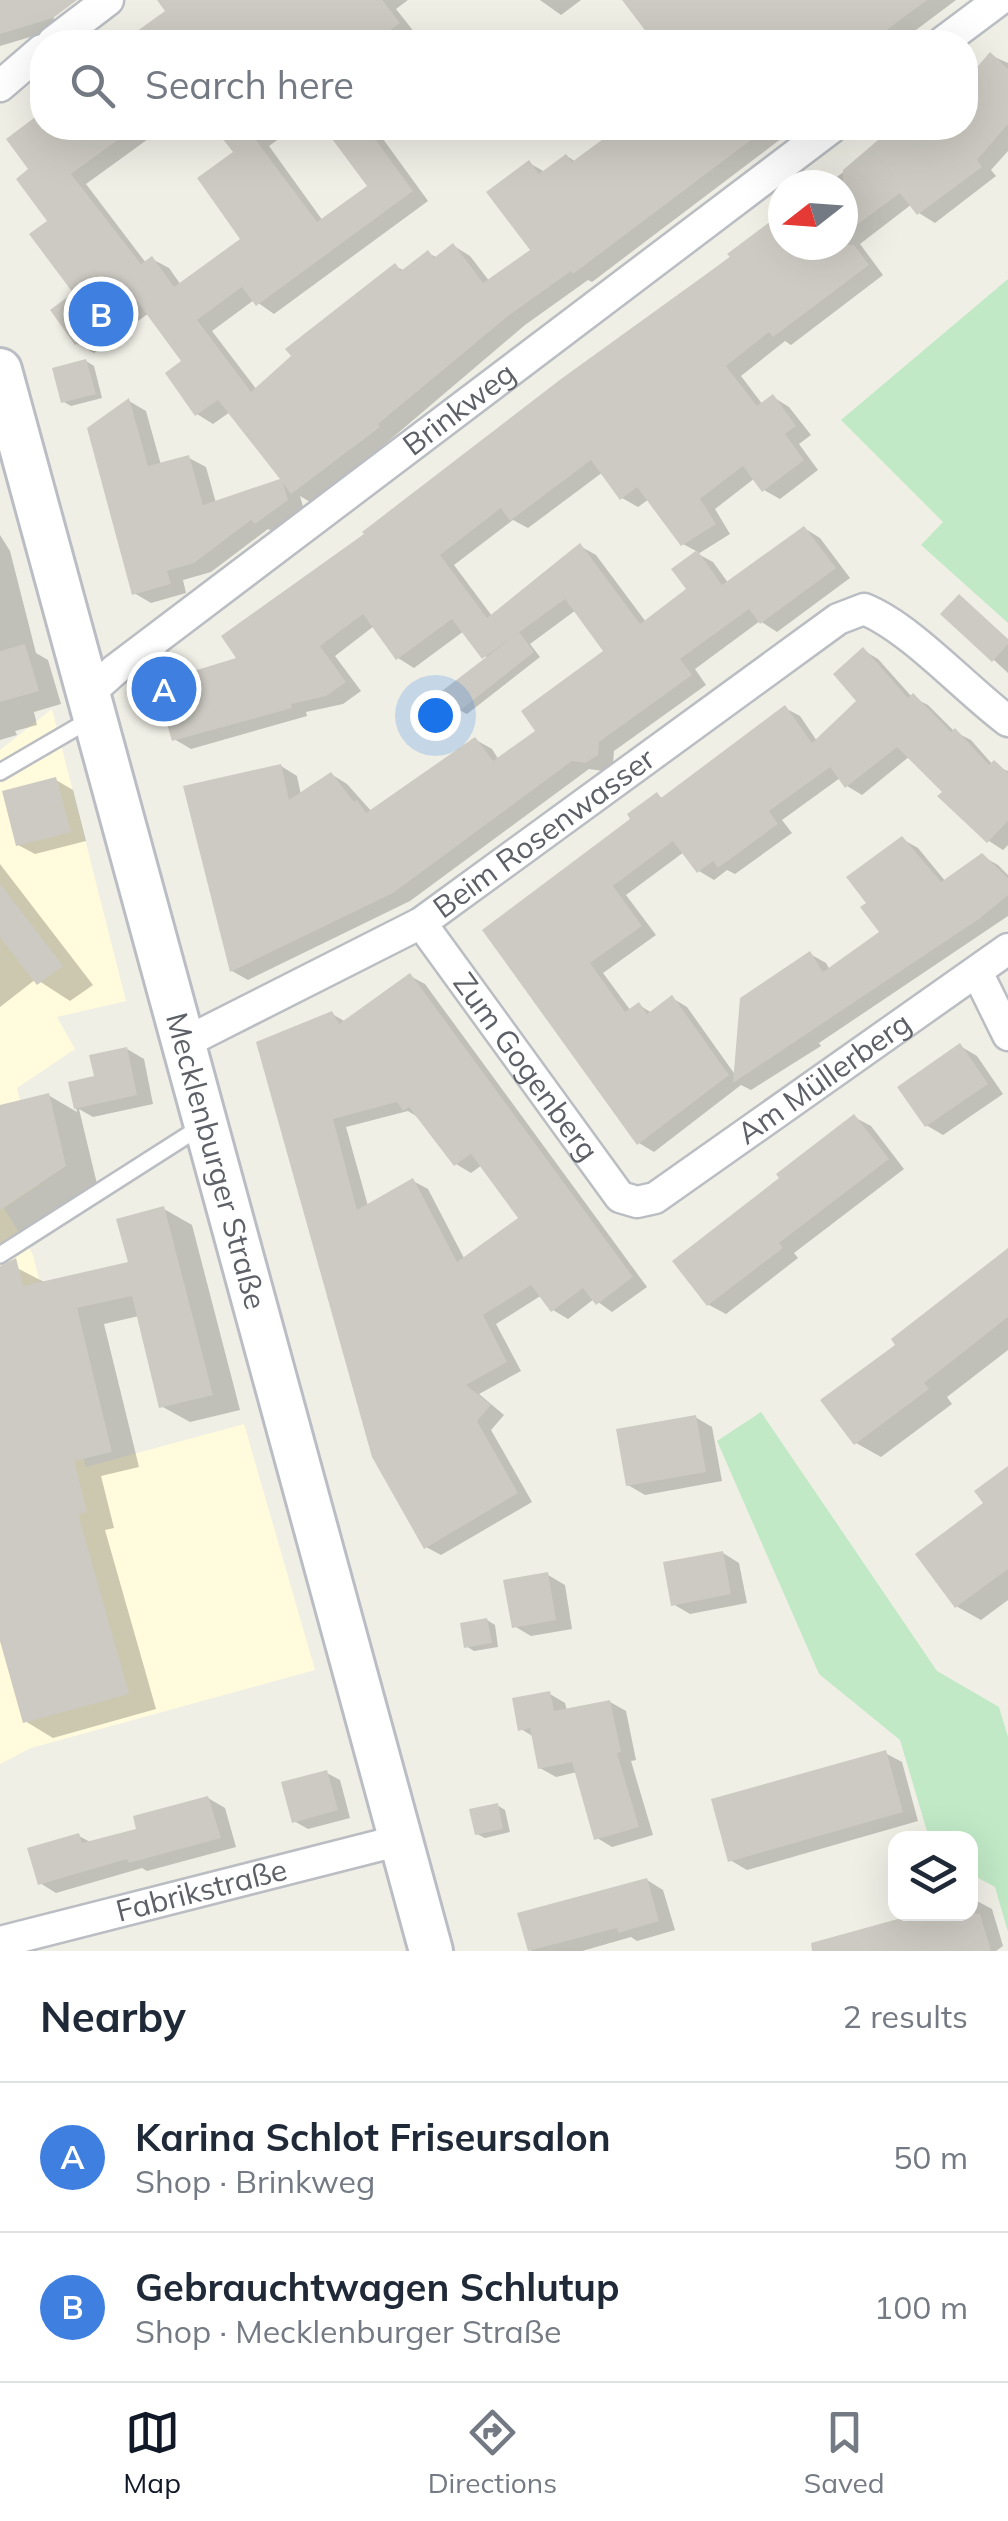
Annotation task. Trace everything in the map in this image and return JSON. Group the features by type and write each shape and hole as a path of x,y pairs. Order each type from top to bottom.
{"street":[{"path":"68,30 108,0"},
{"path":"959,30 1000,0"},
{"path":"0,86 30,60"},
{"name":"Brinkweg","path":"92,705 115,670 815,140"},
{"name":"Mecklenburger Straße","path":"0,370 7,425 92,705 432,1951"},
{"name":"Beim Rosenwasser","path":"184,1043 421,923 838,620 864,609 888,619 1008,721"},
{"name":"Zum Gogenberg","path":"421,923 620,1196 637,1202"},
{"name":"Am Müllerberg","path":"637,1202 655,1198 1008,949"},
{"path":"976,972 1008,1035"},
{"name":"Fabrikstraße","path":"0,1942 401,1840"}],"lane":[{"path":"0,772 92,705"},
{"path":"0,1256 206,1124"}],"shaded area":[{"path":"52,709 126,1001 57,1017 75,1049 17,1088 40,1184 4,1208 33,1255 86,1467 244,1424 315,1670 31,1748 0,1764 0,750"}],"green space":[{"path":"1008,279 1008,623 921,545 943,522 841,420"},
{"path":"761,1412 937,1671 999,1707 1008,1737 1008,1932 995,1887 978,1878 978,1831 927,1831 900,1740 819,1674 717,1441"}],"building":[{"path":"0,0 77,0 53,18 0,34"},
{"path":"157,0 382,0 400,23 390,30 139,30 165,11"},
{"path":"622,0 927,0 887,30 645,30"},
{"path":"990,52 1008,69 1008,124 977,160 982,167 917,215 900,193 858,224 858,170 843,170 878,140 978,140 978,66"},
{"path":"30,121 30,140 118,140 71,174 141,264 152,256 174,287 240,239 197,178 233,152 224,140 256,140 317,222 367,186 333,140 376,140 413,191 256,306 242,287 197,320 251,392 291,356 285,349 395,263 401,271 428,250 434,258 453,243 483,283 530,250 486,192 529,160 539,174 566,154 572,162 602,140 751,140 573,274 571,271 508,316 378,424 380,427 291,494 283,483 288,500 255,524 251,520 194,563 167,571 171,584 132,595 87,428 129,398 148,466 189,455 203,505 280,479 218,400 195,416 165,373 181,361 137,301 75,345 50,310 73,293 29,234 47,221 16,179 28,169 6,139"},
{"path":"768,223 768,260 858,260 858,250 869,265 773,337 769,332 726,366 757,406 773,394 796,426 785,434 804,460 762,492 743,466 700,499 716,524 681,546 637,487 620,500 591,460 510,521 501,508 440,555 487,618 580,543 640,624 686,589 671,569 697,550 722,585 804,526 836,568 760,624 749,609 680,659 692,675 599,742 598,755 586,763 572,761 393,893 230,972 183,786 281,764 289,800 331,772 366,813 475,737 493,761 535,731 521,711 603,651 565,599 482,659 452,619 396,660 363,614 320,646 346,682 326,696 172,741 155,683 236,658 221,636 364,534 561,379 730,257 727,254"},
{"path":"86,359 96,394 61,403 52,368"},
{"path":"959,594 1008,639 992,662 940,614"},
{"path":"519,632 534,652 458,712 442,691"},
{"path":"25,644 39,691 0,702 0,651"},
{"path":"863,647 908,698 913,693 951,732 955,728 989,765 994,760 1008,773 1008,821 987,843 937,796 942,792 897,747 845,788 830,767 769,811 778,824 718,868 713,861 697,873 673,841 613,886 642,926 590,963 625,1012 639,1002 647,1014 672,995 729,1075 637,1145 482,930 630,819 627,814 657,792 661,798 785,705 812,743 856,701 833,674"},
{"path":"56,777 71,832 16,846 2,791"},
{"path":"902,836 941,882 982,853 1008,878 1008,895 979,919 733,1083 740,998 810,951 823,972 879,932 860,907 866,903 846,877"},
{"path":"0,884 63,966 37,985 0,937"},
{"path":"410,973 633,1277 596,1305 583,1288 551,1312 531,1285 483,1315 507,1362 466,1385 491,1405 477,1421 518,1493 424,1549 372,1457 256,1042 332,1011 339,1024","holes":["397,1102 403,1111 409,1107 454,1166 471,1154 518,1218 457,1262 413,1178 357,1210 333,1119"]},
{"path":"960,1043 988,1084 925,1127 897,1087"},
{"path":"127,1047 137,1095 74,1109 68,1082 94,1076 89,1055"},
{"path":"49,1093 66,1166 0,1210 0,1105"},
{"path":"854,1114 889,1159 779,1243 783,1248 707,1306 672,1261"},
{"path":"164,1206 213,1395 159,1408 132,1296 77,1308 112,1452 74,1461 87,1512 78,1514 129,1694 23,1723 0,1641 0,1266 16,1258 23,1286 128,1262 116,1219"},
{"path":"1008,1248 1008,1317 924,1383 929,1389 854,1445 820,1400 895,1345 891,1339"},
{"path":"696,1415 706,1472 626,1486 616,1429"},
{"path":"1008,1466 1008,1569 955,1608 915,1554 983,1503 974,1491"},
{"path":"723,1551 731,1594 671,1606 663,1562"},
{"path":"548,1572 556,1620 512,1628 503,1580"},
{"path":"487,1618 492,1643 464,1648 460,1623"},
{"path":"550,1691 554,1711 610,1700 621,1752 617,1753 639,1827 594,1840 572,1762 538,1769 530,1728 518,1731 512,1698"},
{"path":"886,1750 903,1812 728,1862 711,1799"},
{"path":"327,1770 338,1810 292,1823 281,1782"},
{"path":"208,1796 221,1838 129,1863 127,1859 38,1885 27,1848 79,1833 82,1843 136,1829 133,1816"},
{"path":"498,1803 503,1829 475,1835 469,1809"},
{"path":"647,1878 659,1921 528,1951 517,1913"},
{"path":"980,1914 991,1951 812,1951 811,1943 891,1921 978,1921"}],"place":[{"name":"Gebrauchtwagen Schlutup","path":"101,314"},
{"name":"Karina Schlot Friseursalon","path":"164,689"}]}
